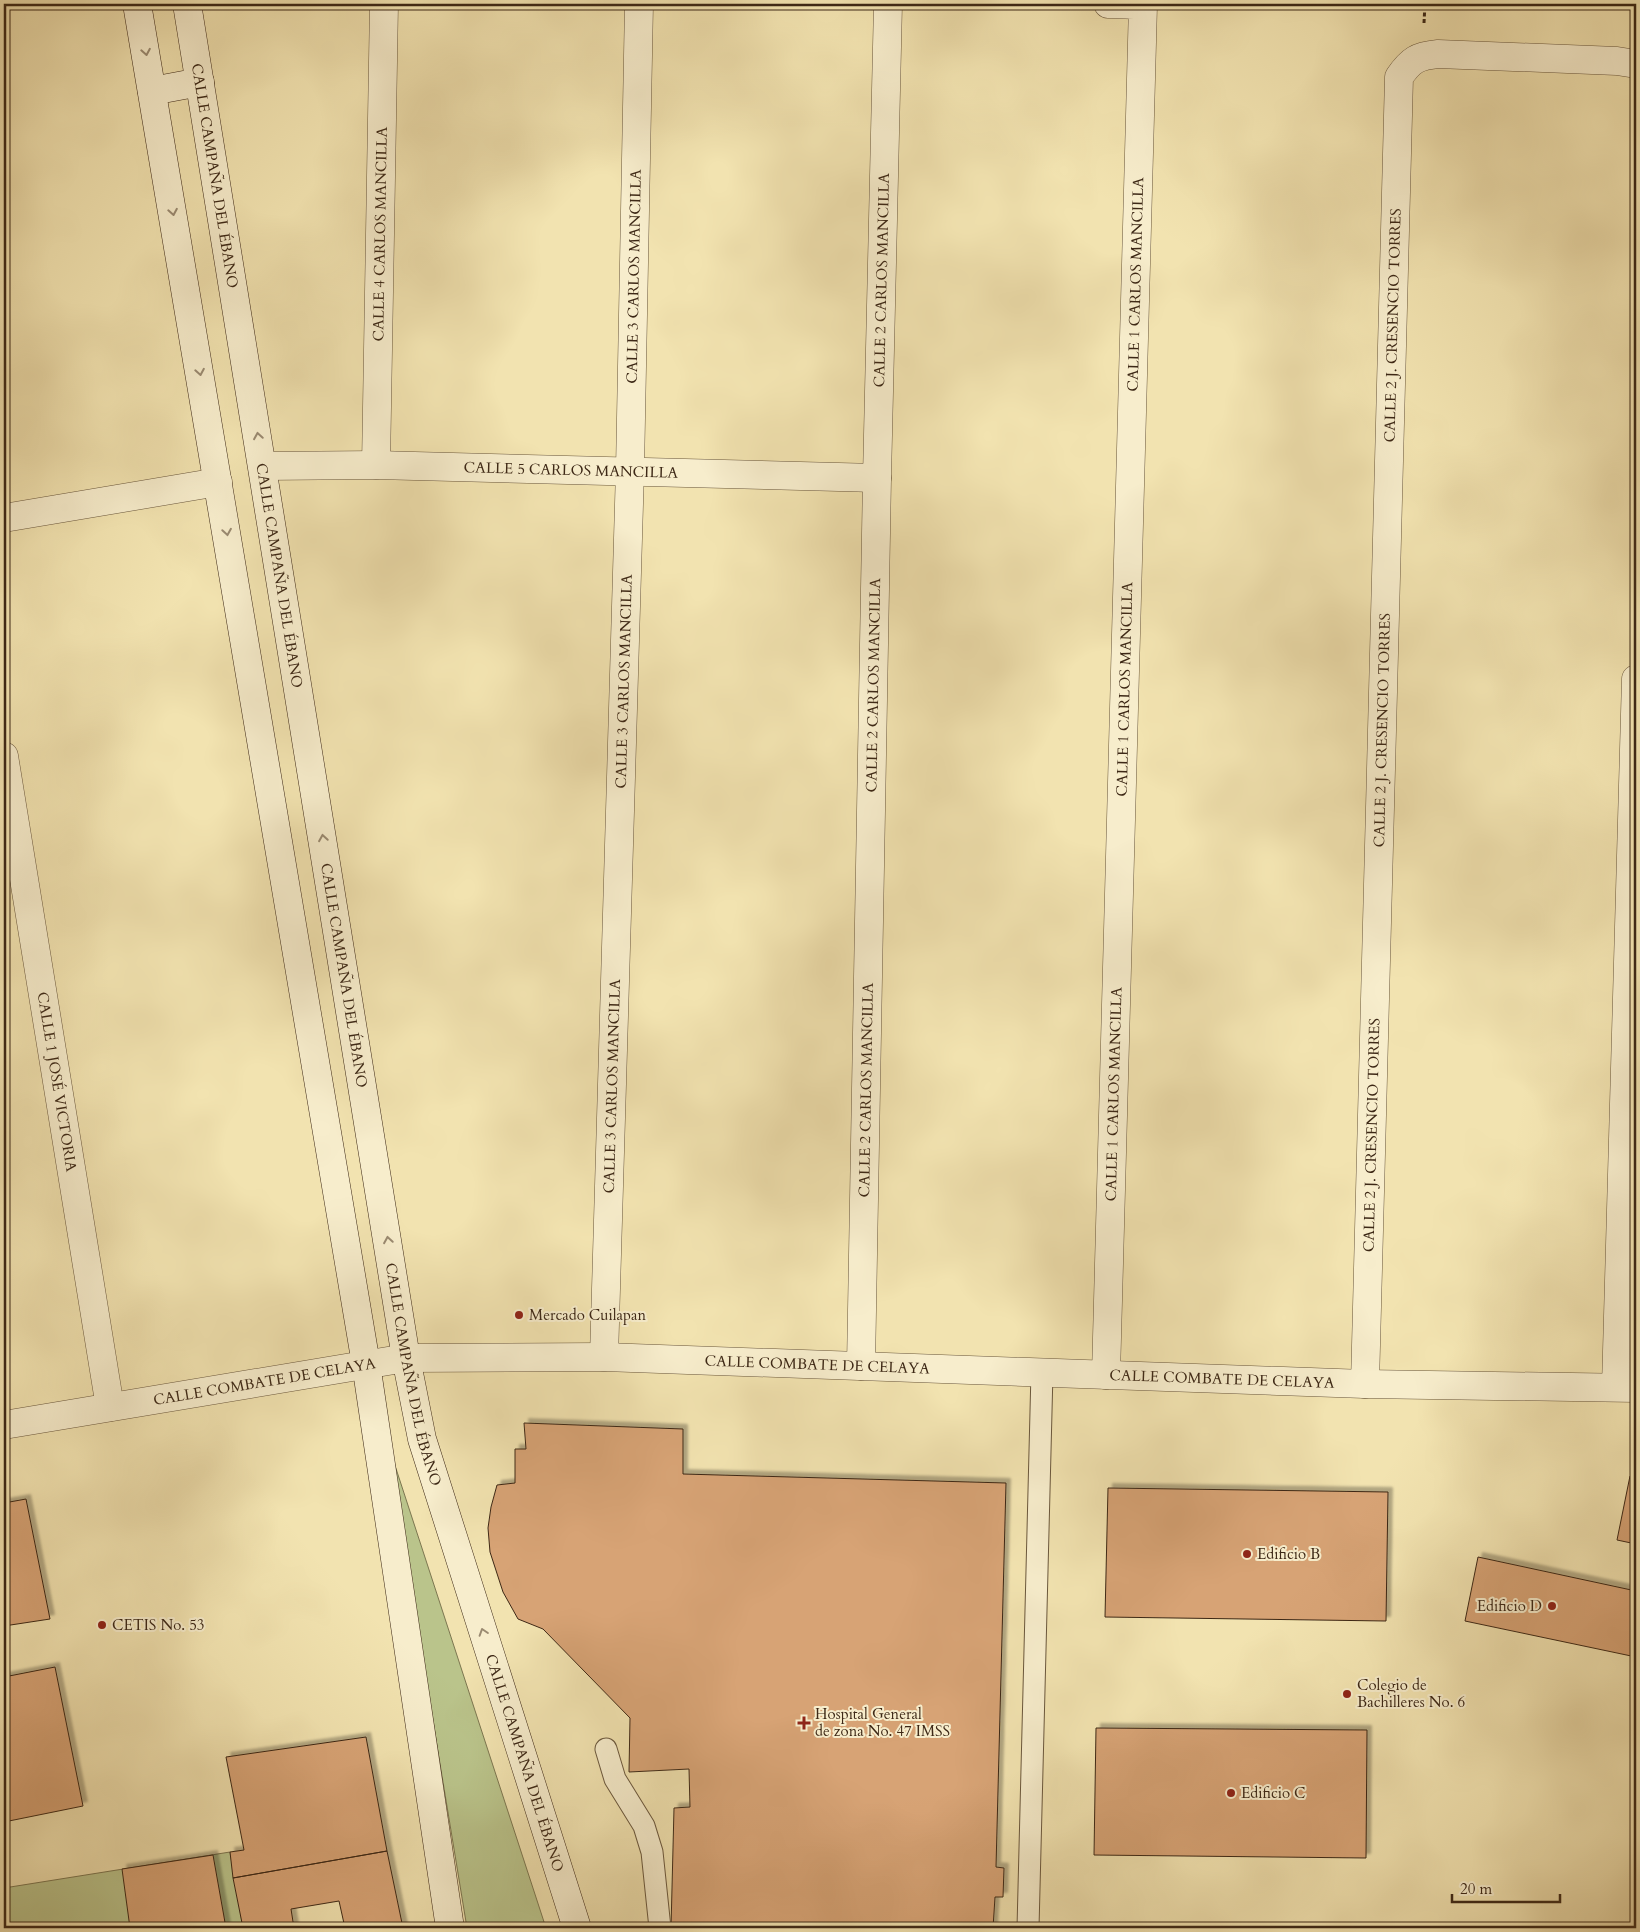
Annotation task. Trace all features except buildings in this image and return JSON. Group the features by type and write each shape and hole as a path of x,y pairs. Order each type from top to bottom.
{"street":[{"path":"137,4 366,1364 450,1928"},
{"name":"CALLE CAMPAÑA DEL ÉBANO","path":"187,4 406,1358 422,1439 577,1928"},
{"name":"CALLE 4 CARLOS MANCILLA","path":"376,464 384,4"},
{"name":"CALLE 3 CARLOS MANCILLA","path":"604,1358 630,470 639,4"},
{"name":"CALLE 2 CARLOS MANCILLA","path":"861,1366 877,478 888,4"},
{"path":"1108,4 1143,5"},
{"name":"CALLE 1 CARLOS MANCILLA","path":"1106,1374 1143,5"},
{"name":"CALLE 2 J. CRESENCIO TORRES","path":"1365,1384 1399,77 1409,64 1422,55 1438,54 1617,61 1636,64"},
{"path":"152,91 200,82"},
{"name":"CALLE 5 CARLOS MANCILLA","path":"263,466 376,464 877,478"},
{"path":"4,518 218,482"},
{"path":"1626,1387 1636,679"},
{"name":"CALLE 1 JOSÉ VICTORIA","path":"4,756 110,1407"},
{"name":"CALLE COMBATE DE CELAYA","path":"4,1425 406,1358 604,1358 1365,1384 1626,1387"}],"lane":[{"path":"1028,1928 1042,1372"},
{"path":"606,1749 615,1779 644,1826 652,1852 660,1928"}],"green space":[{"path":"387,1441 546,1928 467,1928"},
{"path":"230,1852 243,1928 4,1928 4,1888"}],"place":[{"name":"Mercado Cuilapan","path":"519,1315"},
{"name":"Edificio B","path":"1247,1554"},
{"name":"Edificio D","path":"1552,1606"},
{"name":"CETIS No. 53","path":"102,1625"},
{"name":"Colegio de Bachilleres No. 6","path":"1347,1694"},
{"name":"Hospital General de zona No. 47 IMSS","path":"804,1723"},
{"name":"Edificio C","path":"1231,1793"}]}
